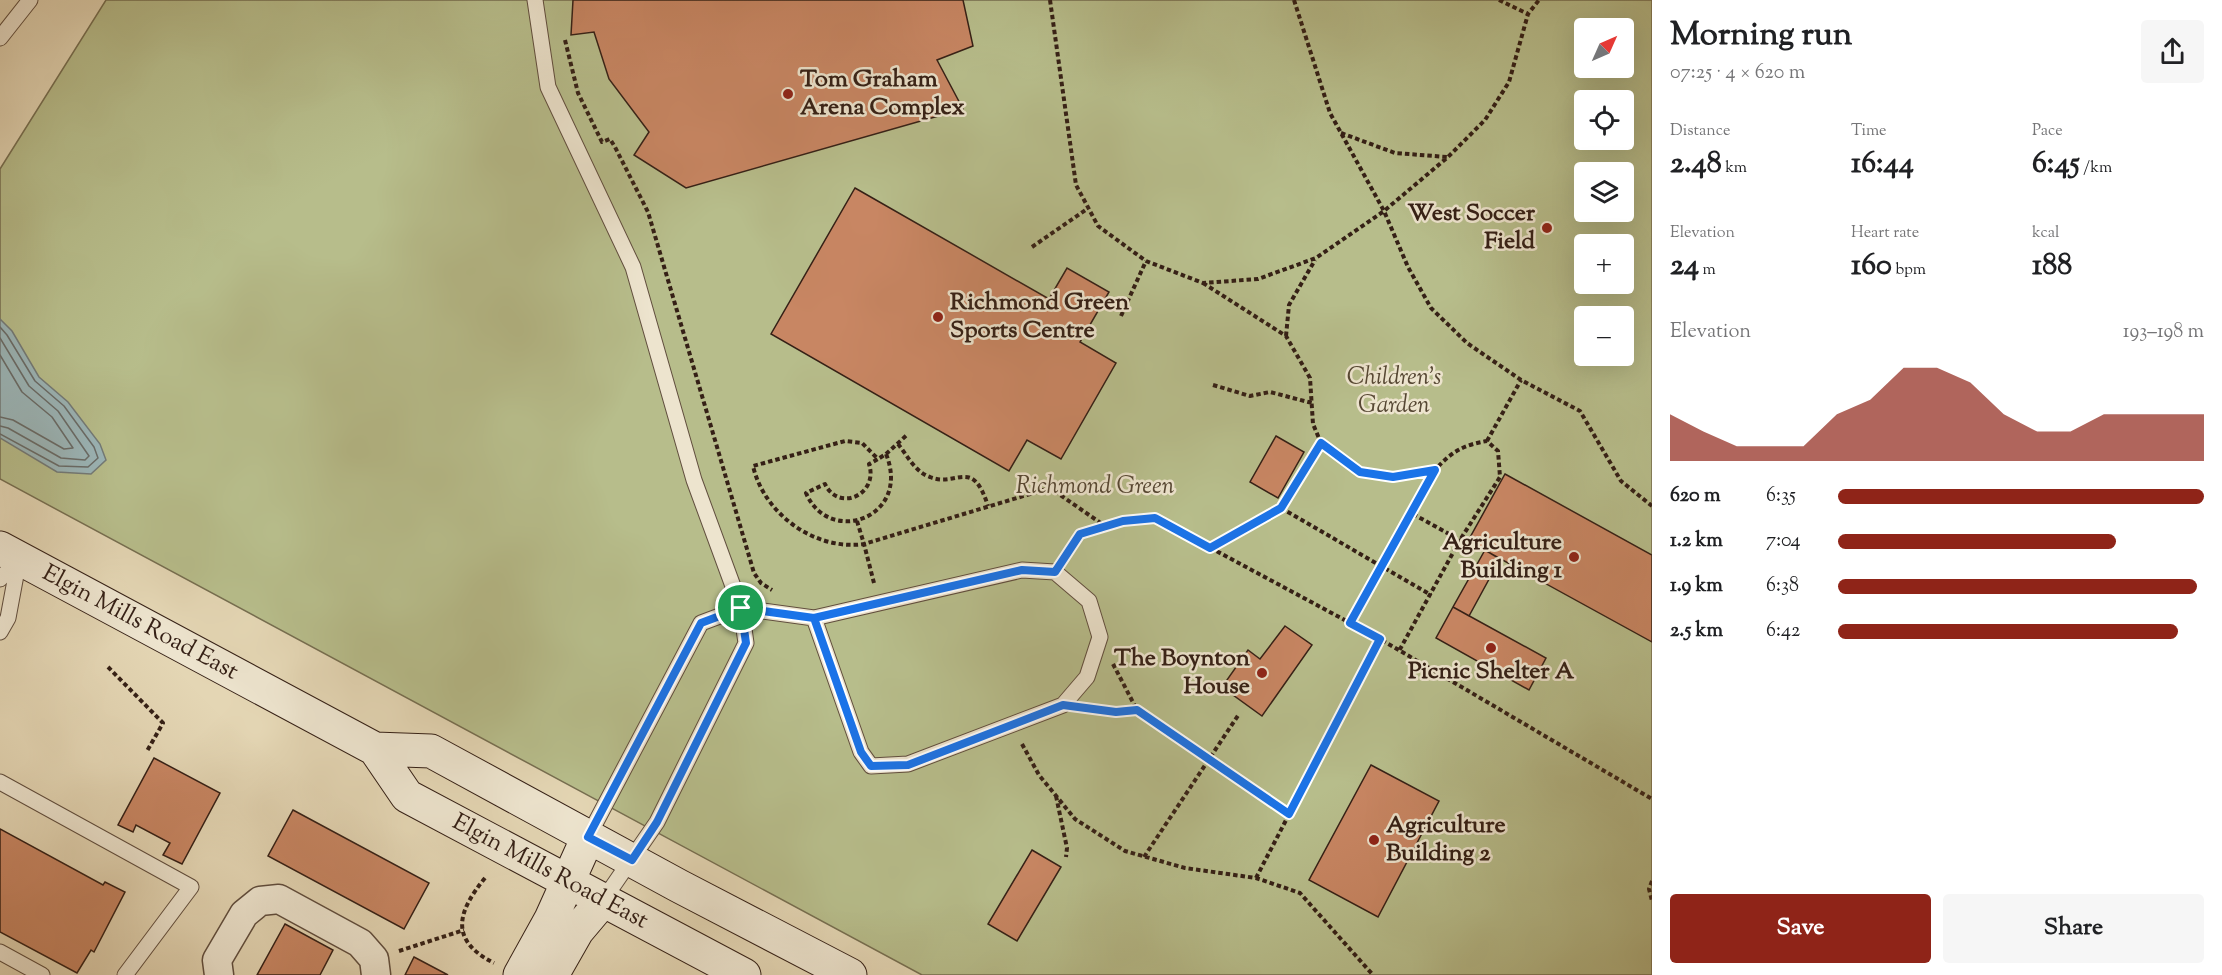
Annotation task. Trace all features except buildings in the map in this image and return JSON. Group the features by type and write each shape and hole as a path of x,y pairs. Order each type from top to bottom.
{"main road":[{"name":"Elgin Mills Road East","path":"6,562 375,749 431,751 588,837 850,975"},
{"name":"Elgin Mills Road East","path":"375,749 407,796 744,975"},
{"path":"509,970 551,919 588,837"},
{"path":"552,975 577,931 604,899"}],"street":[{"path":"219,975 217,960 244,914 260,901 279,899 360,943 374,959 376,975"}],"lane":[{"path":"0,38 30,0"},
{"path":"535,0 548,87 633,267 694,480 741,608 746,643 657,822 604,899"},
{"path":"0,632 8,618 6,562"},
{"path":"588,837 701,623 741,608 814,618 1022,570 1055,572 1089,601 1100,637 1087,677 1063,705 908,765 871,766 861,752 814,618"},
{"path":"0,782 191,886 125,975"},
{"path":"0,952 42,975"}],"path":[{"path":"1050,0 1076,185 1098,226 1146,261 1203,283 1286,336 1310,378 1313,424 1321,443 1360,472 1393,477 1435,470"},
{"path":"1294,0 1330,113 1384,211 1408,267 1431,308 1467,343 1521,380 1580,411 1622,481 1652,506"},
{"path":"1499,0 1528,14"},
{"path":"1203,283 1258,279 1316,258 1384,211 1448,157 1485,120 1509,82 1528,14 1539,0"},
{"path":"561,29 578,93 602,142 610,139 615,147 648,212 754,573 761,583 779,594"},
{"path":"1341,132 1395,153 1448,157"},
{"path":"1032,247 1087,209"},
{"path":"1286,336 1289,305 1316,258"},
{"path":"1121,316 1146,261"},
{"path":"1487,441 1521,380"},
{"path":"1214,385 1250,396 1270,392 1312,403"},
{"path":"886,454 893,480 890,491 878,509 857,521 847,521 827,516 810,503 806,493 825,484 835,496 845,499 856,498 865,491 870,482 872,472 869,464 886,454 908,434"},
{"path":"878,459 862,443 845,441 753,466 764,492 796,526 822,540 838,545 864,544 1050,488 1105,526"},
{"path":"1350,623 1413,514 1435,470 1448,455 1465,445 1487,441"},
{"path":"1399,651 1460,540 1500,477 1498,451 1487,441"},
{"path":"1210,548 1281,508 1321,443"},
{"path":"898,444 921,473 932,479 966,477 976,482 983,491 988,506"},
{"path":"1281,508 1431,596"},
{"path":"1413,514 1460,540"},
{"path":"1055,572 1080,534 1123,521 1155,518 1380,639 1652,799"},
{"path":"857,521 875,582 864,585"},
{"path":"1100,637 1137,710 1289,814"},
{"path":"1256,878 1380,639"},
{"path":"108,667 163,723 147,751"},
{"path":"1063,705 1116,712 1137,710"},
{"path":"1143,857 1239,714"},
{"path":"1011,725 1039,776 1075,819 1125,851 1143,857 1185,868 1256,878 1300,893 1373,975"},
{"path":"1056,796 1067,848 1066,857"},
{"path":"485,878 468,899 461,916 465,940 477,952 509,970"},
{"path":"1652,881 1649,889 1652,901"},
{"path":"396,953 464,930"}],"green space":[{"name":"Richmond Green","path":"106,0 1652,0 1652,975 922,975 0,479 0,169"}],"water":[{"path":"0,319 12,331 39,377 68,402 100,444 106,460 91,474 57,472 0,438"}],"place":[{"name":"Tom Graham Arena Complex","path":"788,94"},
{"name":"West Soccer Field","path":"1547,228"},
{"name":"Richmond Green Sports Centre","path":"938,317"},
{"name":"Agriculture Building 1","path":"1574,557"},
{"name":"Picnic Shelter A","path":"1491,648"},
{"name":"The Boynton House","path":"1262,673"},
{"name":"Agriculture Building 2","path":"1374,840"}],"route":[{"path":"741,608 746,643 657,822 632,860 588,837 701,623 741,608 814,618 1022,570 1055,572 1080,534 1123,521 1155,518 1210,548 1281,508 1321,443 1360,472 1393,477 1435,470 1413,514 1350,623 1380,639 1289,814 1137,710 1116,712 1063,705 908,765 871,766 861,752 814,618 741,608"}],"park label":[{"name":"Children's Garden","path":"1394,392"}]}
